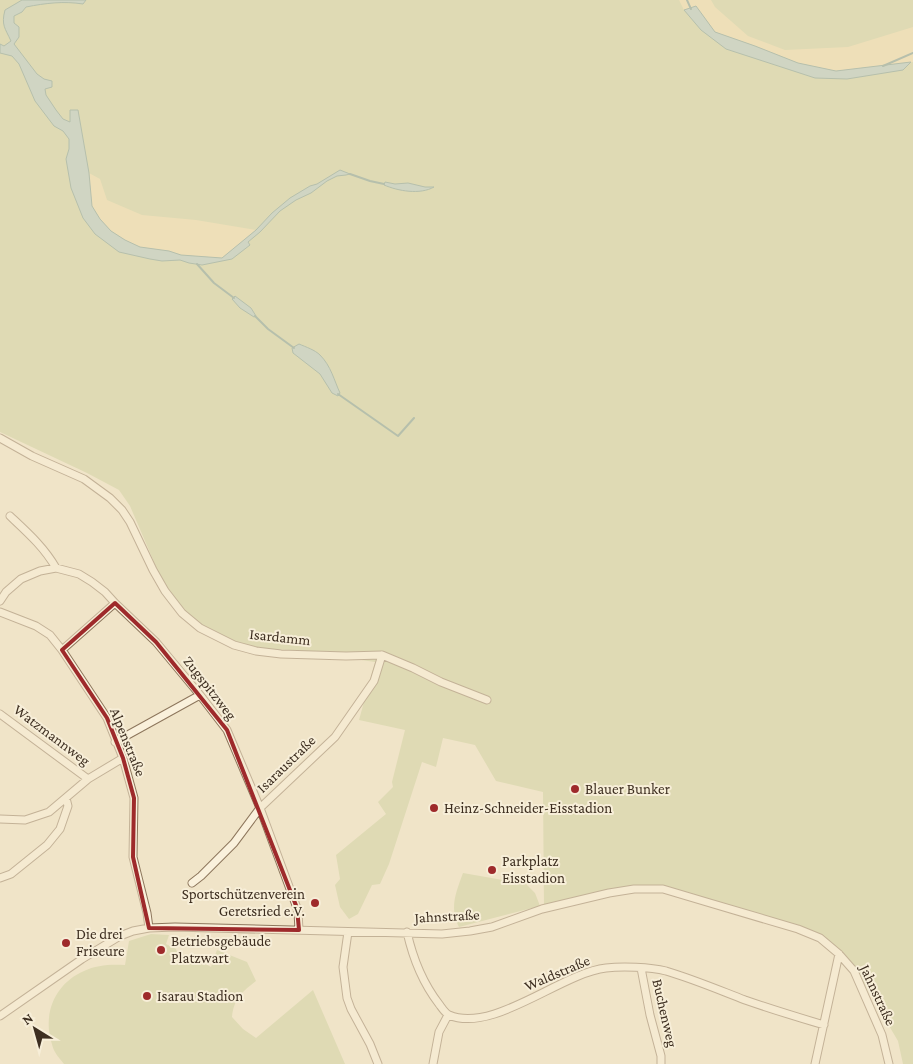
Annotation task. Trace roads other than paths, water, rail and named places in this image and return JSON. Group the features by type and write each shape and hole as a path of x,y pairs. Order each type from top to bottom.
{"street":[{"name":"Isardamm","path":"0,438 32,456 84,480 103,493 122,510 165,591 182,613 200,628 234,645 256,651 281,654 382,655 441,682 487,700"},
{"path":"0,601 6,592 21,579 40,571 56,568 39,543 10,516"},
{"name":"Zugspitzweg","path":"56,568 79,574 105,592 156,642 227,730 260,808 298,912 299,930"},
{"path":"62,650 115,603"},
{"name":"Alpenstraße","path":"0,612 36,626 50,635 107,718 123,758 134,798 133,857 147,912 149,928"},
{"name":"Isaraustraße","path":"192,883 234,843 260,808 335,737 374,681 382,655"},
{"path":"115,742 200,695"},
{"name":"Watzmannweg","path":"0,714 88,779"},
{"path":"0,818 25,820 49,812 88,779 123,758"},
{"path":"0,878 11,874 47,845 60,829 68,806 66,798"},
{"name":"Jahnstraße","path":"0,1017 103,946 120,936 149,928 175,927 442,934 492,927 542,909 609,893 634,889 663,889 798,929 820,938 839,954 854,971 882,1035 889,1064"},
{"path":"348,932 343,967 347,998 378,1064"},
{"path":"407,932 418,968 430,992 448,1015 439,1032 433,1064"},
{"path":"815,1064 839,954"},
{"name":"Waldstraße","path":"448,1015 467,1019 485,1016 527,1001 583,974 604,968 641,968 664,971 772,1010 824,1025"},
{"name":"Buchenweg","path":"641,968 650,1015 661,1056 661,1064"}],"water":[{"path":"22,0 86,0 83,4 55,3 26,7 22,12 14,16 14,23 19,27 19,37 14,44 37,74 44,79 52,81 52,87 45,89 46,95 63,119 70,122 70,110 78,110 89,173 92,206 111,231 125,240 140,247 169,251 181,255 222,258 290,198 340,170 350,174 337,176 327,181 311,193 280,211 248,242 250,245 232,259 202,265 180,260 162,261 119,252 95,234 83,218 71,188 66,159 69,139 63,131 54,126 35,101 19,64 12,56 0,53 0,44 4,46 11,41 5,29 5,10"},
{"path":"696,6 715,32 798,63 836,71 911,62 903,70 847,79 815,78 726,49 701,30 684,10"},
{"path":"385,182 434,187 422,191 409,191 384,185"},
{"path":"235,296 251,308 256,316 254,317 240,308 232,299"},
{"path":"299,344 316,352 324,359 330,368 340,393 338,396 332,393 320,374 293,353 292,348"}],"waterway":[{"path":"687,0 691,9"},
{"path":"883,66 913,53"},
{"path":"350,174 384,184"},
{"path":"197,264 214,283 234,298"},
{"path":"255,316 268,329 294,348"},
{"path":"338,394 398,436 414,418"}],"place":[{"name":"Blauer Bunker","path":"575,789"},
{"name":"Heinz-Schneider-Eisstadion","path":"434,808"},
{"name":"Parkplatz Eisstadion","path":"492,870"},
{"name":"Sportschützenverein Geretsried e.V.","path":"315,903"},
{"name":"Die drei Friseure","path":"66,943"},
{"name":"Betriebsgebäude Platzwart","path":"161,950"},
{"name":"Isarau Stadion","path":"147,996"}]}
